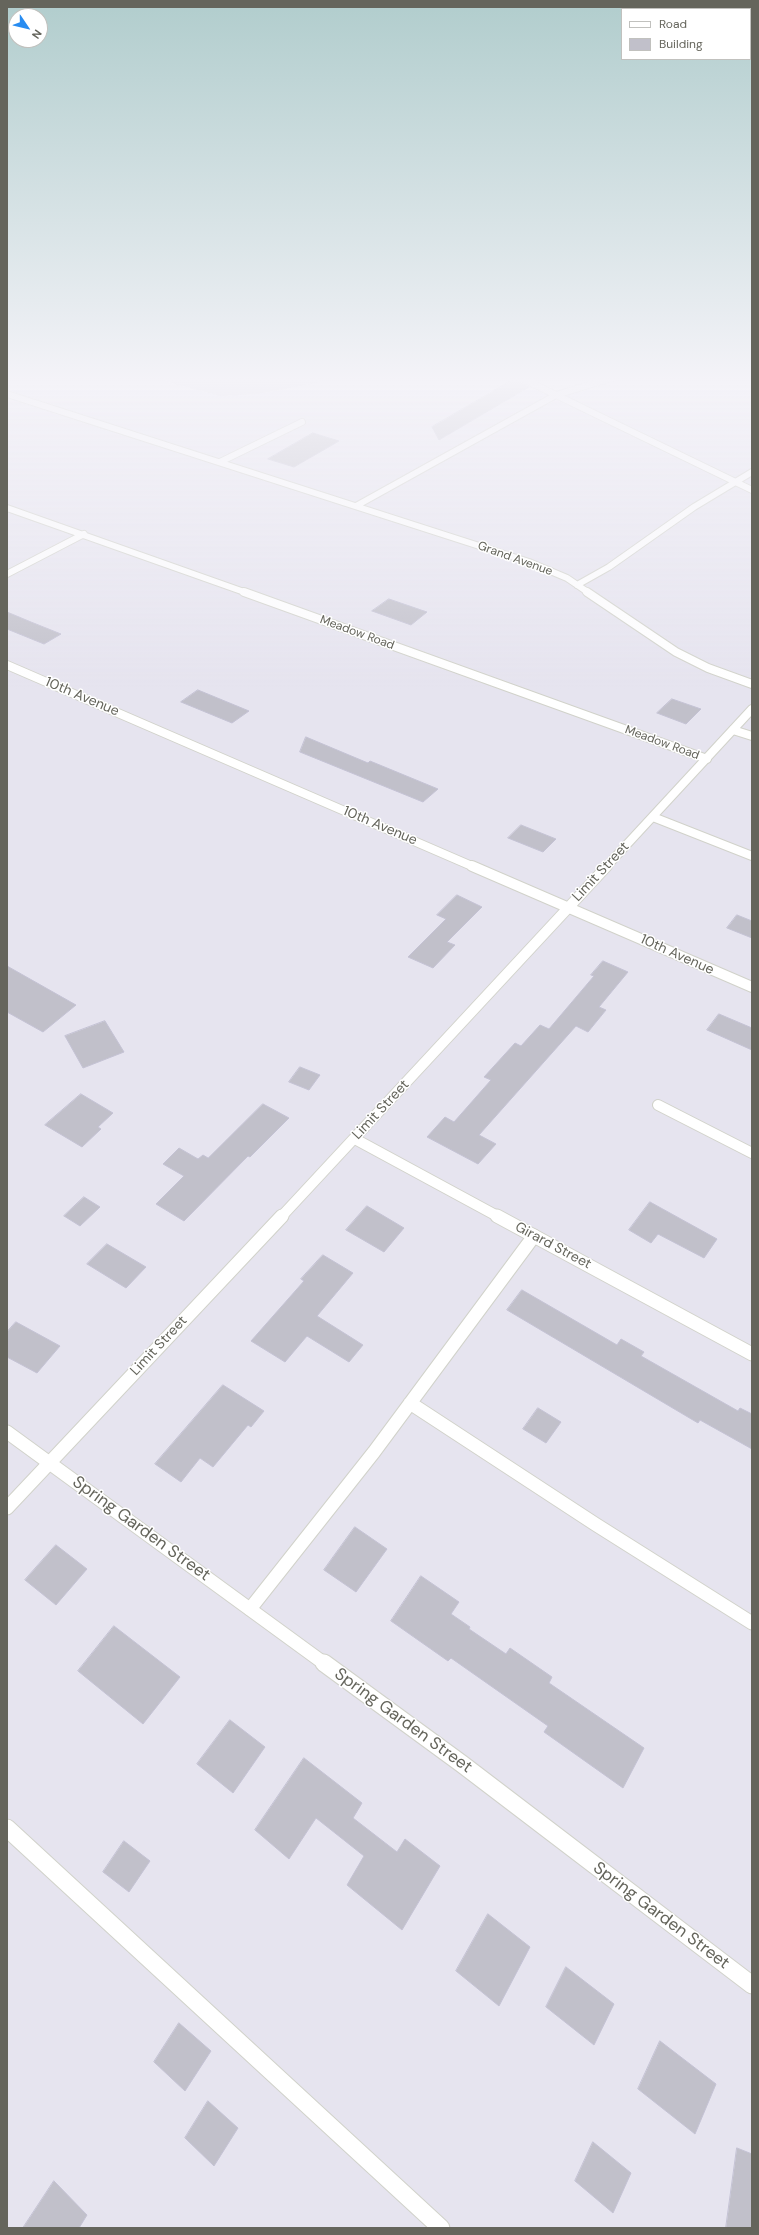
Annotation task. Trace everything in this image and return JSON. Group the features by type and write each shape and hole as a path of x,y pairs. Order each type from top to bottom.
{"street":[{"name":"Grand Avenue","path":"283,482 529,562 567,578 676,652 708,668 752,684"},
{"path":"356,506 399,482"},
{"path":"577,585 609,567 694,507 736,483 752,490"},
{"name":"Meadow Road","path":"7,508 84,534 707,759"},
{"path":"7,574 84,534"},
{"name":"10th Avenue","path":"7,664 752,987"},
{"name":"Limit Street","path":"7,1508 355,1139 568,907 752,710"},
{"path":"733,730 752,736"},
{"path":"653,817 752,856"},
{"path":"658,1105 752,1153"},
{"name":"Girard Street","path":"355,1139 752,1354"},
{"path":"250,1609 410,1403 534,1236"},
{"path":"410,1403 595,1524 752,1623"},
{"name":"Spring Garden Street","path":"7,1432 462,1764 752,1985"},
{"path":"7,1828 441,2228"}],"building":[{"path":"389,599 427,612 411,625 372,611"},
{"path":"7,612 61,634 44,644 7,629"},
{"path":"198,690 249,711 232,723 181,702"},
{"path":"672,699 701,709 686,724 657,713"},
{"path":"306,737 368,763 370,761 438,789 423,802 300,752"},
{"path":"521,825 556,839 543,852 508,838"},
{"path":"457,895 482,907 447,942 455,945 433,968 408,957 446,919 437,915"},
{"path":"737,915 752,921 752,938 727,928"},
{"path":"603,961 628,972 599,1007 606,1010 588,1032 576,1026 479,1135 496,1144 478,1164 427,1137 445,1117 454,1122 491,1080 484,1077 515,1043 521,1046 540,1025 549,1029 594,976 591,975"},
{"path":"7,966 76,1005 43,1032 7,1012"},
{"path":"719,1014 752,1028 752,1050 707,1030"},
{"path":"105,1021 124,1052 83,1068 65,1036"},
{"path":"300,1067 320,1075 309,1090 289,1082"},
{"path":"81,1094 113,1113 98,1127 101,1129 82,1147 45,1125"},
{"path":"263,1104 289,1118 250,1157 248,1156 184,1221 156,1204 184,1176 163,1164 179,1148 198,1159 203,1155 208,1158"},
{"path":"84,1197 100,1207 80,1226 64,1216"},
{"path":"650,1202 717,1239 704,1258 658,1234 651,1243 629,1230"},
{"path":"367,1206 404,1228 384,1252 346,1230"},
{"path":"107,1244 146,1267 126,1288 87,1264"},
{"path":"323,1255 353,1273 317,1316 363,1345 349,1362 307,1336 285,1362 251,1341 304,1281 301,1279"},
{"path":"522,1290 617,1345 621,1339 644,1352 641,1356 738,1411 740,1408 752,1414 752,1449 700,1420 698,1423 507,1310"},
{"path":"16,1322 60,1346 37,1373 7,1357 7,1332"},
{"path":"223,1385 264,1411 251,1427 248,1425 213,1467 200,1458 181,1482 155,1464"},
{"path":"538,1408 561,1422 546,1443 523,1429"},
{"path":"355,1527 387,1549 356,1592 324,1570"},
{"path":"56,1545 87,1569 56,1605 25,1580"},
{"path":"421,1576 459,1602 451,1614 470,1627 469,1629 506,1654 510,1648 552,1677 549,1683 644,1748 623,1788 544,1732 548,1726 451,1658 448,1661 391,1621"},
{"path":"114,1626 180,1677 143,1724 78,1671"},
{"path":"230,1720 265,1747 233,1793 197,1764"},
{"path":"304,1758 362,1803 353,1818 397,1852 405,1839 440,1866 402,1930 347,1885 364,1856 316,1818 289,1859 255,1830"},
{"path":"124,1841 150,1861 129,1892 103,1872"},
{"path":"488,1914 530,1947 499,2006 456,1971"},
{"path":"566,1967 614,2004 594,2045 546,2007"},
{"path":"179,2023 211,2051 185,2091 154,2062"},
{"path":"660,2041 716,2084 695,2134 638,2089"},
{"path":"208,2101 238,2128 214,2166 185,2138"},
{"path":"593,2142 631,2173 613,2213 575,2181"},
{"path":"737,2148 752,2154 752,2228 726,2228"},
{"path":"54,2181 87,2215 79,2228 23,2228"}]}
